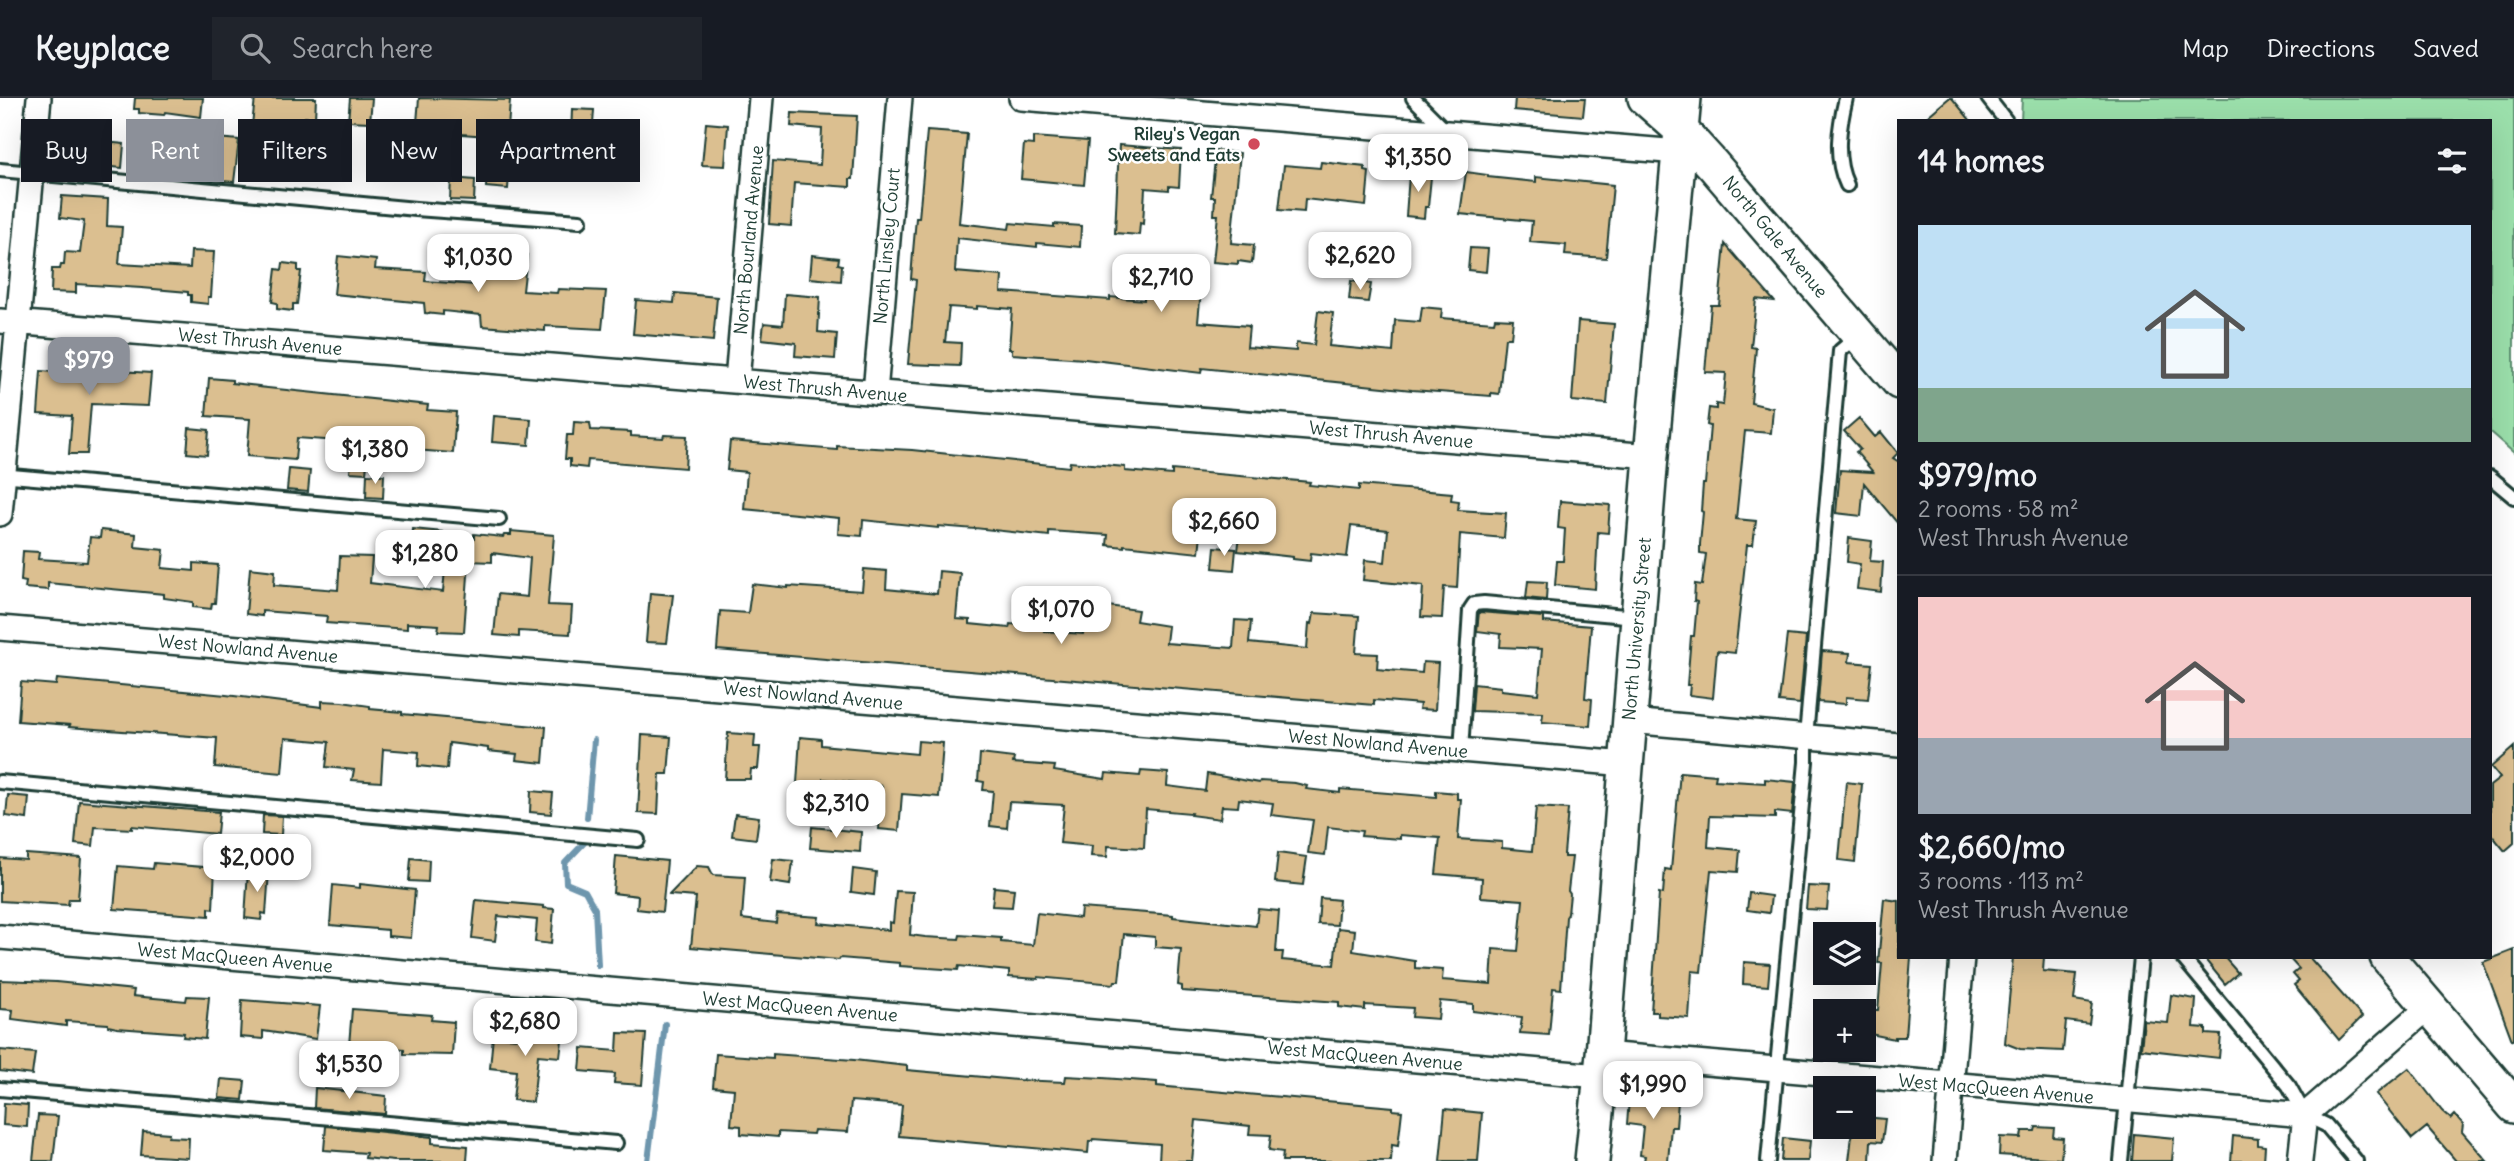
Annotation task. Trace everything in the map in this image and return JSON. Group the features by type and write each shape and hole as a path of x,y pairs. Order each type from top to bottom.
{"main road":[{"name":"North Gale Avenue","path":"1645,98 1681,127 1897,380"},
{"name":"North University Street","path":"1592,1161 1681,127"},
{"path":"2389,959 2514,1106"}],"street":[{"path":"37,119 39,98"},
{"name":"North Bourland Avenue","path":"737,381 761,98"},
{"name":"North Linsley Court","path":"875,393 900,98"},
{"path":"1021,98 1447,133 1681,127"},
{"path":"0,514 8,322 31,182"},
{"name":"West Thrush Avenue","path":"8,322 1651,456"},
{"name":"West Nowland Avenue","path":"0,628 1627,764"},
{"path":"1630,721 1897,745"},
{"name":"West MacQueen Avenue","path":"0,937 1602,1065 1777,1069 2305,1115"},
{"path":"1945,1161 1962,959"},
{"path":"2300,1161 2305,1115 2429,1007"}],"lane":[{"path":"1413,98 1447,133"},
{"path":"1846,98 1839,142 1840,170 1847,185"},
{"path":"1988,98 2004,119"},
{"path":"0,170 21,172"},
{"path":"112,180 416,209 580,221"},
{"path":"1768,1161 1805,774 1840,351 1858,335"},
{"path":"2,475 499,519"},
{"path":"2492,479 2514,497"},
{"path":"1461,751 1470,610 1474,604 1638,617"},
{"path":"0,782 638,839"},
{"path":"2121,1161 2141,959"},
{"path":"2184,959 2289,1086 2305,1115 2326,1125 2356,1161"},
{"path":"0,1089 616,1143"}],"green space":[{"path":"2022,98 2514,98 2514,453 2492,434 2492,119 2021,119"}],"building":[{"path":"135,98 203,98 201,117 165,112 164,115 139,113 139,109 134,109"},
{"path":"255,98 316,98 315,118 253,119"},
{"path":"350,98 372,98 370,119 366,119 366,122 348,119"},
{"path":"419,98 510,100 509,119 476,119 476,135 462,134 462,119 417,119"},
{"path":"1515,98 1585,98 1583,116 1514,110"},
{"path":"1952,98 1969,119 1924,119"},
{"path":"572,109 594,110 593,119 572,119"},
{"path":"792,113 857,116 853,179 850,179 850,187 794,183 791,226 769,224 773,161 820,165 822,129 791,126"},
{"path":"706,123 728,125 725,166 702,165"},
{"path":"927,131 967,134 959,223 1009,229 1010,223 1054,227 1054,224 1081,226 1080,247 1037,243 1037,247 957,238 955,272 1002,276 1001,292 1144,300 1144,294 1176,297 1179,266 1203,268 1198,322 1249,326 1247,347 1296,351 1296,343 1314,345 1318,311 1333,313 1329,346 1393,352 1395,320 1420,322 1422,307 1442,309 1441,318 1494,322 1495,318 1513,319 1511,338 1505,338 1499,394 1491,393 1491,396 1412,390 1202,368 1201,373 1085,359 1012,354 1012,349 1009,349 1012,309 977,306 977,309 949,307 945,342 961,343 960,366 908,364 916,280 911,279 913,252"},
{"path":"1033,137 1088,141 1084,185 1021,179 1024,144 1033,145"},
{"path":"224,139 238,140 234,182 224,181"},
{"path":"112,143 124,144 122,168 112,167"},
{"path":"1119,145 1181,150 1179,187 1169,186 1169,190 1145,188 1143,224 1140,223 1139,235 1115,233"},
{"path":"1216,150 1240,153 1231,243 1254,245 1252,263 1213,262 1218,215 1214,215 1215,197 1211,197"},
{"path":"1321,162 1365,167 1365,171 1369,172 1366,206 1305,199 1304,212 1279,210 1284,165 1320,168"},
{"path":"1412,170 1428,171 1428,177 1431,177 1424,218 1406,216 1409,175 1411,176"},
{"path":"1466,172 1536,182 1536,177 1613,185 1606,258 1565,255 1566,245 1530,242 1532,221 1460,214"},
{"path":"462,179 475,180 474,201 450,200 451,182 462,182"},
{"path":"486,182 508,182 508,189 486,187"},
{"path":"62,196 108,199 107,226 122,227 119,264 190,268 191,251 214,252 211,297 208,297 208,304 191,302 188,292 142,288 76,284 76,293 51,292 52,269 60,269 61,265 64,265 65,252 80,253 84,221 60,218"},
{"path":"1725,244 1774,301 1756,299 1751,347 1756,348 1751,403 1773,408 1771,433 1745,431 1736,519 1756,521 1753,545 1747,545 1735,653 1717,651 1713,698 1689,695 1690,685 1687,685 1697,602 1694,601 1695,584 1702,585 1706,554 1700,553 1700,544 1710,426 1707,425 1709,408 1716,409 1716,404 1723,405 1726,373 1705,372 1711,305 1719,305"},
{"path":"1470,248 1488,249 1486,272 1468,270"},
{"path":"478,250 527,255 523,291 606,291 602,329 545,326 545,331 482,326 481,315 443,311 443,315 425,313 424,303 334,294 338,256 376,260 375,269 426,272 425,281 475,285"},
{"path":"812,255 839,258 838,264 842,265 841,281 810,278"},
{"path":"283,263 298,265 298,271 301,271 297,304 293,304 293,311 277,309 277,303 272,302 276,269 282,270"},
{"path":"1351,281 1371,284 1368,302 1349,300"},
{"path":"675,293 717,297 713,341 633,334 636,300 674,303"},
{"path":"785,294 820,297 818,332 837,334 835,359 795,356 796,343 762,339 764,323 783,325"},
{"path":"1578,321 1614,324 1607,404 1572,401"},
{"path":"69,368 151,373 148,406 91,404 87,454 69,454 72,416 38,414 41,371 68,373"},
{"path":"209,378 232,380 232,383 258,387 428,405 427,410 456,412 453,453 401,449 401,441 370,438 366,473 350,472 353,442 297,438 295,460 247,456 250,419 206,416"},
{"path":"494,416 531,419 529,445 492,442"},
{"path":"1859,418 1875,437 1881,432 1897,452 1893,458 1897,461 1897,523 1864,483 1861,516 1836,513 1840,470 1873,472 1856,452 1860,449 1844,431"},
{"path":"574,422 590,423 591,430 631,432 631,436 687,436 685,468 588,460 587,468 570,466 570,459 565,459 567,435 573,435"},
{"path":"189,428 209,430 207,455 187,453"},
{"path":"730,441 837,450 837,446 912,450 1069,467 1070,462 1172,475 1172,470 1310,482 1309,485 1359,490 1359,485 1452,493 1451,500 1459,501 1458,510 1506,513 1504,538 1460,534 1457,588 1444,587 1442,618 1421,617 1423,586 1363,580 1365,560 1385,562 1388,530 1351,526 1347,557 1311,553 1310,561 1238,551 1242,518 1203,514 1199,553 1107,545 1108,535 1049,531 1049,536 863,520 862,536 838,534 839,518 744,509 747,472 727,470"},
{"path":"289,469 310,471 308,492 287,490"},
{"path":"367,474 384,475 383,498 366,497"},
{"path":"1560,501 1610,505 1608,533 1598,532 1595,589 1555,585 1557,561 1563,561 1565,529 1558,528"},
{"path":"413,529 442,532 441,537 474,539 474,534 503,537 511,535 511,531 554,535 548,605 572,606 570,634 519,631 519,637 494,635 498,594 527,597 530,558 492,553 492,562 469,561 464,632 438,631 439,625 407,623 407,629 326,623 327,616 262,611 262,616 246,614 250,568 275,571 274,585 338,590 340,556 372,557 370,583 443,592 446,557 411,554"},
{"path":"101,530 136,534 135,547 164,550 162,568 194,571 194,563 218,565 215,603 212,603 211,609 193,607 193,602 164,598 164,594 48,583 48,590 25,588 26,582 21,581 23,551 39,552 38,559 87,562 90,537 100,538"},
{"path":"1849,538 1872,541 1870,561 1883,562 1881,592 1857,589 1860,564 1847,562"},
{"path":"1215,547 1236,549 1234,570 1213,568"},
{"path":"864,569 887,571 886,589 937,594 939,571 960,573 956,619 970,620 970,624 1009,628 1010,624 1044,627 1044,631 1083,634 1085,603 1138,610 1136,621 1168,626 1166,643 1233,648 1235,620 1251,621 1249,643 1307,649 1309,623 1312,624 1314,613 1359,616 1356,653 1378,654 1377,669 1422,673 1423,662 1438,663 1435,710 1419,709 1420,704 1374,700 1374,705 717,650 720,611 748,613 752,584 862,591"},
{"path":"1528,581 1547,582 1546,600 1526,598"},
{"path":"650,593 673,595 667,643 646,642"},
{"path":"1479,612 1544,617 1544,622 1591,626 1585,698 1592,699 1590,726 1542,722 1543,713 1472,711 1474,684 1538,694 1542,649 1500,647 1501,634 1477,631"},
{"path":"1787,635 1806,637 1800,704 1779,702"},
{"path":"1822,651 1850,653 1849,662 1872,664 1868,699 1846,697 1846,704 1818,702"},
{"path":"57,679 322,707 322,701 342,702 402,714 546,727 543,763 516,760 517,754 449,743 447,769 418,766 419,752 383,749 381,782 352,780 354,770 326,767 329,742 285,738 282,773 215,767 217,738 18,721 21,682 56,685"},
{"path":"728,733 755,735 754,747 760,747 758,769 751,769 750,779 725,779"},
{"path":"642,735 671,737 668,774 660,774 658,814 638,813"},
{"path":"800,737 821,739 821,745 917,754 918,741 943,743 939,797 902,794 899,831 879,829 882,786 823,779 822,785 797,783"},
{"path":"2514,747 2514,843 2505,851 2492,835 2492,784 2500,778 2492,766"},
{"path":"980,754 1014,758 1013,763 1055,766 1054,771 1105,779 1106,773 1140,776 1141,771 1168,773 1167,786 1205,791 1207,774 1259,783 1295,783 1307,786 1306,789 1340,793 1340,789 1436,797 1436,791 1457,793 1457,799 1461,799 1458,839 1502,842 1502,848 1532,851 1536,807 1568,809 1564,857 1572,857 1568,891 1570,894 1561,989 1553,988 1549,1035 1520,1033 1522,1017 1473,1011 1473,1004 1440,1001 1438,1019 1412,1017 1413,1008 1365,1005 1365,1010 1339,1007 1339,1002 1182,991 1182,986 1178,985 1181,949 1155,947 1155,937 1124,934 1119,981 1114,984 1009,977 1009,971 959,966 958,970 900,966 900,963 691,947 696,897 669,895 697,866 709,867 713,875 745,877 742,919 776,923 777,914 819,917 818,923 889,930 889,922 893,923 896,891 913,892 910,935 925,937 959,939 960,935 1001,938 1001,942 1033,945 1037,913 1080,918 1081,908 1173,915 1256,926 1258,909 1279,911 1276,952 1283,952 1282,960 1334,965 1338,928 1355,930 1353,951 1415,961 1415,968 1443,970 1442,980 1491,984 1493,949 1518,951 1523,900 1481,897 1482,878 1436,874 1440,838 1361,836 1362,831 1328,827 1325,855 1308,853 1313,820 1271,815 1273,803 1239,799 1238,807 1222,806 1220,819 1146,809 1144,848 1108,846 1107,857 1091,856 1092,846 1060,843 1064,805 1009,802 1007,828 990,826 993,791 983,790 984,782 978,781"},
{"path":"1680,772 1716,775 1715,780 1765,783 1765,779 1795,782 1792,814 1775,812 1775,818 1710,816 1708,847 1740,850 1738,872 1711,870 1701,972 1692,971 1689,1018 1658,1016 1658,1012 1651,1012 1659,893 1663,894 1665,869 1671,870"},
{"path":"1846,782 1862,784 1855,862 1839,860"},
{"path":"531,791 553,793 551,814 530,812"},
{"path":"8,795 29,797 27,819 6,816"},
{"path":"79,801 219,812 217,834 132,826 132,829 95,827 93,846 75,844"},
{"path":"735,814 759,817 756,839 732,836"},
{"path":"263,815 282,816 281,835 262,834"},
{"path":"812,827 861,832 860,852 810,848"},
{"path":"1278,853 1307,857 1303,885 1275,882"},
{"path":"26,854 81,858 78,899 69,899 68,905 0,901 0,858 26,860"},
{"path":"616,856 667,861 662,912 637,909 638,896 613,893"},
{"path":"411,858 429,860 428,882 409,881"},
{"path":"773,859 793,861 790,885 770,882"},
{"path":"154,863 215,868 213,909 209,908 209,916 114,909 118,866 153,869"},
{"path":"853,869 876,872 874,895 851,892"},
{"path":"248,870 269,871 266,914 262,913 261,920 245,918"},
{"path":"360,884 415,890 411,938 388,936 388,930 330,925 333,885 360,888"},
{"path":"1808,886 1829,887 1827,910 1806,909"},
{"path":"994,887 1014,889 1012,907 992,906"},
{"path":"1749,893 1771,896 1769,913 1747,910"},
{"path":"1320,898 1339,900 1337,925 1318,924"},
{"path":"1884,899 1897,901 1897,959 1911,959 1905,1037 1895,1039 1876,1035 1882,963 1878,963"},
{"path":"476,900 554,909 551,944 535,942 537,920 498,916 495,941 472,938"},
{"path":"2514,950 2512,1040 2483,962"},
{"path":"2013,959 2044,959 2043,971 2077,974 2074,1000 2092,1003 2089,1024 2066,1021 2063,1051 2020,1049 2005,1043"},
{"path":"2205,959 2226,959 2238,973 2225,984"},
{"path":"2290,959 2311,959 2362,1017 2339,1040 2294,985 2299,981 2293,974 2299,969"},
{"path":"1744,962 1770,964 1768,986 1743,984"},
{"path":"0,980 56,982 134,990 133,996 186,1001 187,996 209,997 205,1039 183,1037 184,1033 117,1028 108,1024 66,1021 66,1026 12,1019 13,1010 0,1009"},
{"path":"2171,995 2196,999 2194,1027 2206,1028 2206,1034 2221,1035 2219,1058 2141,1049 2144,1021 2168,1023"},
{"path":"242,1000 320,1006 316,1039 263,1031 263,1039 240,1037"},
{"path":"352,1009 432,1015 431,1020 454,1022 452,1055 404,1054 404,1049 349,1045"},
{"path":"529,1029 563,1032 560,1057 538,1055 533,1102 513,1100 516,1071 490,1068 493,1036 528,1039"},
{"path":"618,1033 646,1034 642,1085 614,1083 615,1074 580,1071 582,1048 617,1051"},
{"path":"0,1050 35,1053 32,1075 0,1071"},
{"path":"716,1054 773,1058 773,1054 854,1060 907,1066 907,1070 1017,1080 1065,1082 1066,1076 1157,1082 1157,1086 1393,1107 1393,1110 1402,1111 1398,1146 1392,1145 1391,1161 1282,1161 1283,1152 1269,1150 1271,1135 1249,1134 1250,1126 1196,1120 1192,1161 1159,1161 1160,1144 1093,1139 1089,1141 1088,1153 899,1136 902,1105 851,1101 848,1132 778,1132 778,1137 741,1134 741,1126 731,1125 734,1089 713,1087"},
{"path":"2409,1068 2442,1111 2451,1119 2455,1115 2463,1124 2462,1132 2487,1161 2456,1161 2427,1127 2412,1139 2376,1094"},
{"path":"221,1079 245,1081 243,1100 219,1098"},
{"path":"315,1088 386,1096 385,1114 314,1108"},
{"path":"1630,1088 1670,1091 1670,1096 1674,1096 1673,1101 1678,1101 1676,1127 1671,1127 1668,1161 1644,1161 1645,1156 1640,1155 1643,1126 1627,1124"},
{"path":"4,1103 28,1105 27,1127 3,1125"},
{"path":"1445,1109 1482,1113 1478,1161 1440,1161"},
{"path":"38,1115 58,1116 53,1161 33,1161"},
{"path":"1876,1118 1885,1119 1882,1142 1871,1141 1870,1161 1849,1161 1852,1139 1876,1139"},
{"path":"326,1126 432,1137 432,1143 468,1146 467,1161 394,1161 365,1158 366,1153 324,1150"},
{"path":"2036,1127 2054,1128 2053,1137 2063,1138 2061,1159 1999,1155 2000,1137 2021,1138 2022,1131 2035,1131"},
{"path":"143,1131 169,1133 168,1137 189,1138 188,1158 141,1155"},
{"path":"2134,1134 2174,1138 2172,1161 2132,1161"},
{"path":"2233,1136 2258,1139 2258,1145 2265,1146 2264,1161 2231,1161"},
{"path":"1783,1138 1810,1141 1808,1161 1781,1161"}],"waterway":[{"path":"587,818 594,740"},
{"path":"584,843 565,863 566,883 585,891 595,909 598,965"},
{"path":"648,1161 665,1024"}],"place":[{"name":"Riley's Vegan Sweets and Eats","path":"1254,144"}]}
